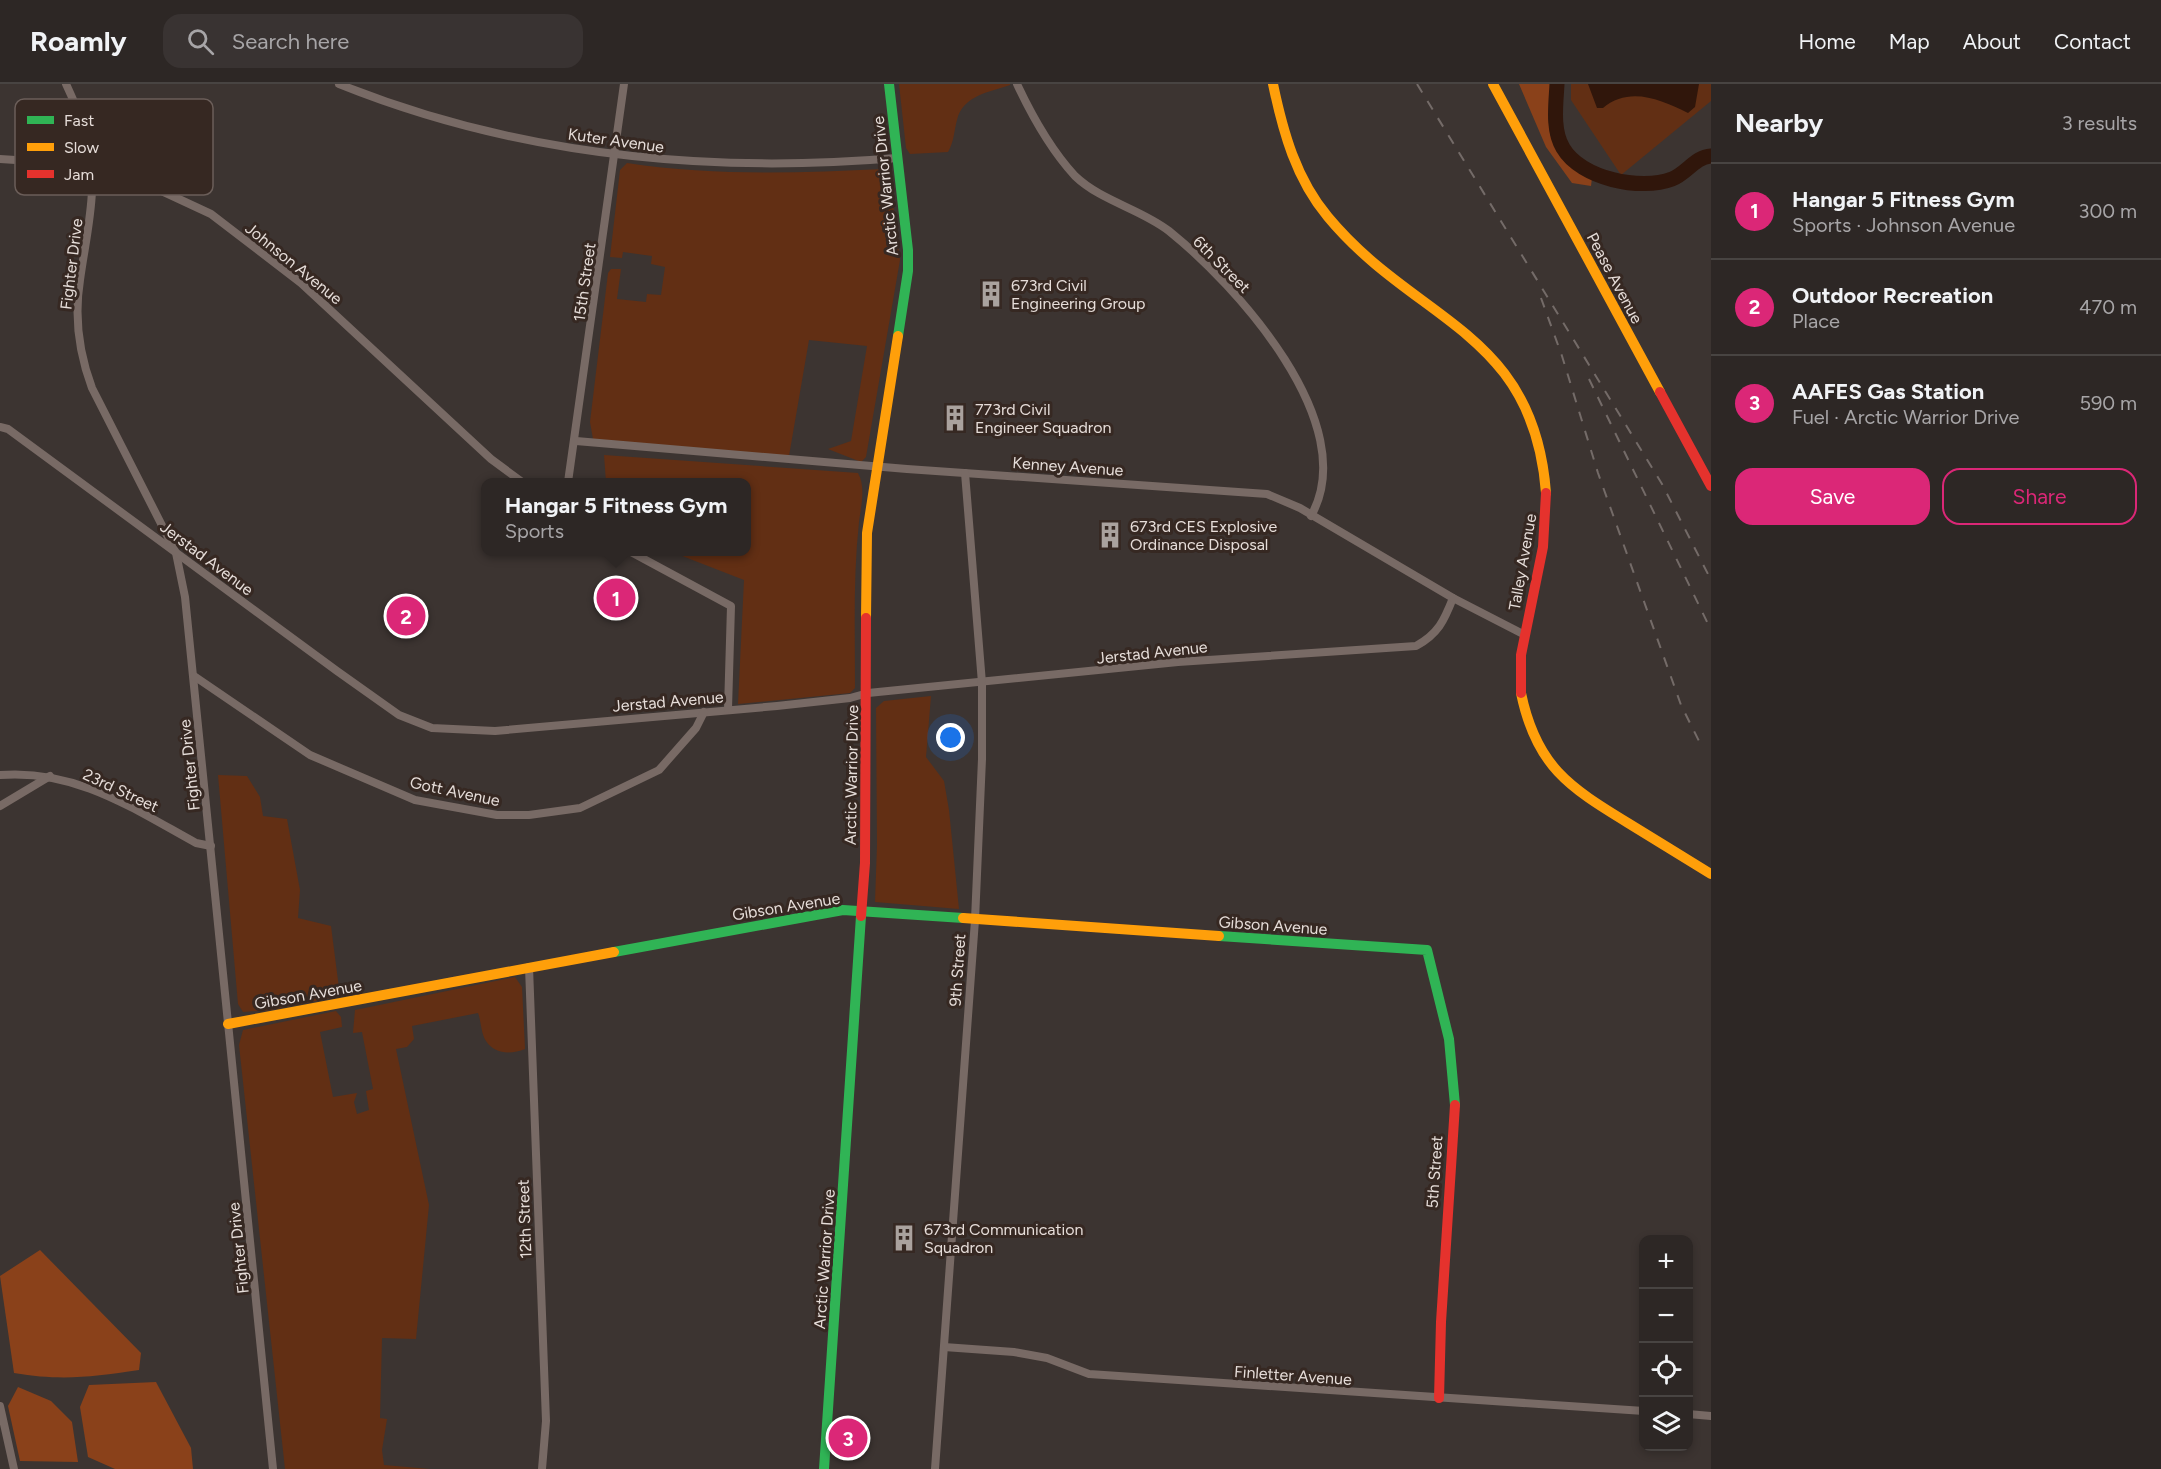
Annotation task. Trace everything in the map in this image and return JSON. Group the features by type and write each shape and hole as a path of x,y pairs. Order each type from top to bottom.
{"street":[{"name":"Fighter Drive","path":"66,84 73,99"},
{"name":"15th Street","path":"569,478 576,441 624,84"},
{"name":"Arctic Warrior Drive","path":"824,1469 865,863 868,693 867,533 875,467 908,270 908,250 889,84"},
{"name":"6th Street","path":"1017,84 1030,112 1076,176 1169,231 1244,306 1280,352 1304,391 1321,446 1323,489 1311,516"},
{"name":"Talley Avenue","path":"1273,84 1286,144 1306,187 1322,212 1358,252 1472,337 1494,357 1512,380 1524,404 1540,453 1546,507 1541,554 1523,634 1520,699 1530,731 1548,762 1576,791 1711,874"},
{"name":"Pease Avenue","path":"1493,84 1707,473 1711,486"},
{"name":"Kuter Avenue","path":"343,85 424,114 483,130 549,145 615,155 709,164 777,166 897,158"},
{"name":"Johnson Avenue","path":"0,159 15,160"},
{"name":"Fighter Drive","path":"91,195 91,213 77,313 84,367 92,388 176,553 185,597 273,1469"},
{"name":"Johnson Avenue","path":"170,195 211,214 301,283 491,459 516,478"},
{"name":"Jerstad Avenue","path":"0,427 8,429 399,715 432,728 495,731 850,698 868,693 1178,662 1416,646 1431,638 1441,628 1453,598"},
{"name":"Kenney Avenue","path":"576,441 875,467 1268,494 1311,516 1453,598 1523,634"},
{"name":"9th Street","path":"935,1469 975,920 982,759 982,683 965,473"},
{"path":"638,556 731,606 728,709"},
{"name":"Gott Avenue","path":"194,676 310,755 415,800 497,815 529,815 580,808 659,770 696,728 704,712"},
{"name":"23rd Street","path":"0,775 51,776 84,784 196,843 211,846"},
{"path":"0,806 51,776"},
{"name":"Gibson Avenue","path":"228,1024 843,910 1428,950"},
{"name":"5th Street","path":"1428,950 1450,1044 1455,1092 1439,1325 1439,1398"},
{"name":"12th Street","path":"530,967 546,1421 542,1469"},
{"name":"Finletter Avenue","path":"944,1347 1014,1352 1047,1358 1089,1374 1639,1411"},
{"path":"0,1406 14,1469"},
{"path":"1693,1414 1711,1416"}],"shaded area":[{"path":"899,84 1010,85 978,96 965,105 957,120 948,152 910,154 906,148"},
{"path":"1519,84 1550,84 1554,126 1550,135 1572,167 1592,178 1591,186 1572,183 1546,147"},
{"path":"1571,84 1711,84 1711,101 1621,175 1571,100"},
{"path":"1588,84 1699,84 1695,107 1688,113 1656,99 1634,96 1613,101 1603,108 1597,108"},
{"path":"627,163 723,172 884,169 889,173 900,260 866,457 861,462 828,449 851,441 867,346 809,340 789,456 593,439 590,422 608,273 611,269 621,269 617,299 646,302 647,294 661,295 665,267 651,264 652,256 623,252 622,258 610,257 620,170"},
{"path":"604,455 858,473 862,503 856,563 855,688 850,693 738,704 744,580 682,556 751,556 751,478 606,478"},
{"path":"931,696 926,757 944,781 959,909 875,902 876,708 884,701"},
{"path":"218,775 247,776 260,797 263,816 287,819 300,890 298,918 331,926 340,996 270,1010 243,1012 238,1004"},
{"path":"515,977 522,987 525,1049 504,1052 490,1046 483,1035 478,1013 412,1026 414,1039 407,1047 396,1049 429,1205 416,1339 382,1338 380,1418 387,1419 382,1450 384,1465 430,1469 285,1469 239,1045 243,1030 336,1011 341,1017 342,1027 320,1032 333,1097 357,1093 354,1102 357,1114 369,1110 366,1091 373,1089 362,1032 353,1033 355,1010"},
{"path":"40,1250 141,1353 139,1370 76,1377 47,1377 14,1373 0,1276"},
{"path":"156,1382 191,1448 193,1469 115,1469 88,1457 80,1407 89,1385"},
{"path":"18,1387 51,1401 72,1422 78,1462 20,1461 8,1406"}],"waterway":[{"path":"1557,84 1557,133 1563,148 1583,168 1597,175 1629,183 1659,182 1672,179 1700,159 1711,156"}],"railway":[{"path":"1417,84 1662,484 1711,580"},
{"path":"1541,298 1562,356 1598,473 1681,705 1702,747"},
{"path":"1589,379 1711,630"}],"traffic: fast":[{"path":"889,84 908,250 908,271 898,336"},
{"path":"614,952 843,910 963,918"},
{"path":"824,1469 861,916"},
{"path":"1219,936 1427,950 1449,1039 1455,1105"}],"traffic: slow":[{"path":"1273,84 1286,137 1299,171 1328,217 1362,253 1466,334 1495,362 1519,396 1537,439 1546,493"},
{"path":"1493,84 1660,392"},
{"path":"866,618 867,533 898,336"},
{"path":"1521,693 1527,718 1536,739 1558,772 1588,798 1711,874"},
{"path":"963,918 1219,936"},
{"path":"228,1024 614,952"}],"traffic: jam":[{"path":"1660,392 1711,486"},
{"path":"1521,693 1521,655 1543,547 1546,493"},
{"path":"861,916 865,863 866,618"},
{"path":"1439,1398 1441,1322 1455,1105"}],"place":[{"name":"673rd Civil Engineering Group","path":"991,294"},
{"name":"773rd Civil Engineer Squadron","path":"955,418"},
{"name":"673rd CES Explosive Ordinance Disposal","path":"1110,535"},
{"name":"Hangar 5 Fitness Gym","path":"616,598"},
{"name":"Outdoor Recreation","path":"406,616"},
{"name":"673rd Communication Squadron","path":"904,1238"},
{"name":"AAFES Gas Station","path":"848,1438"}]}
